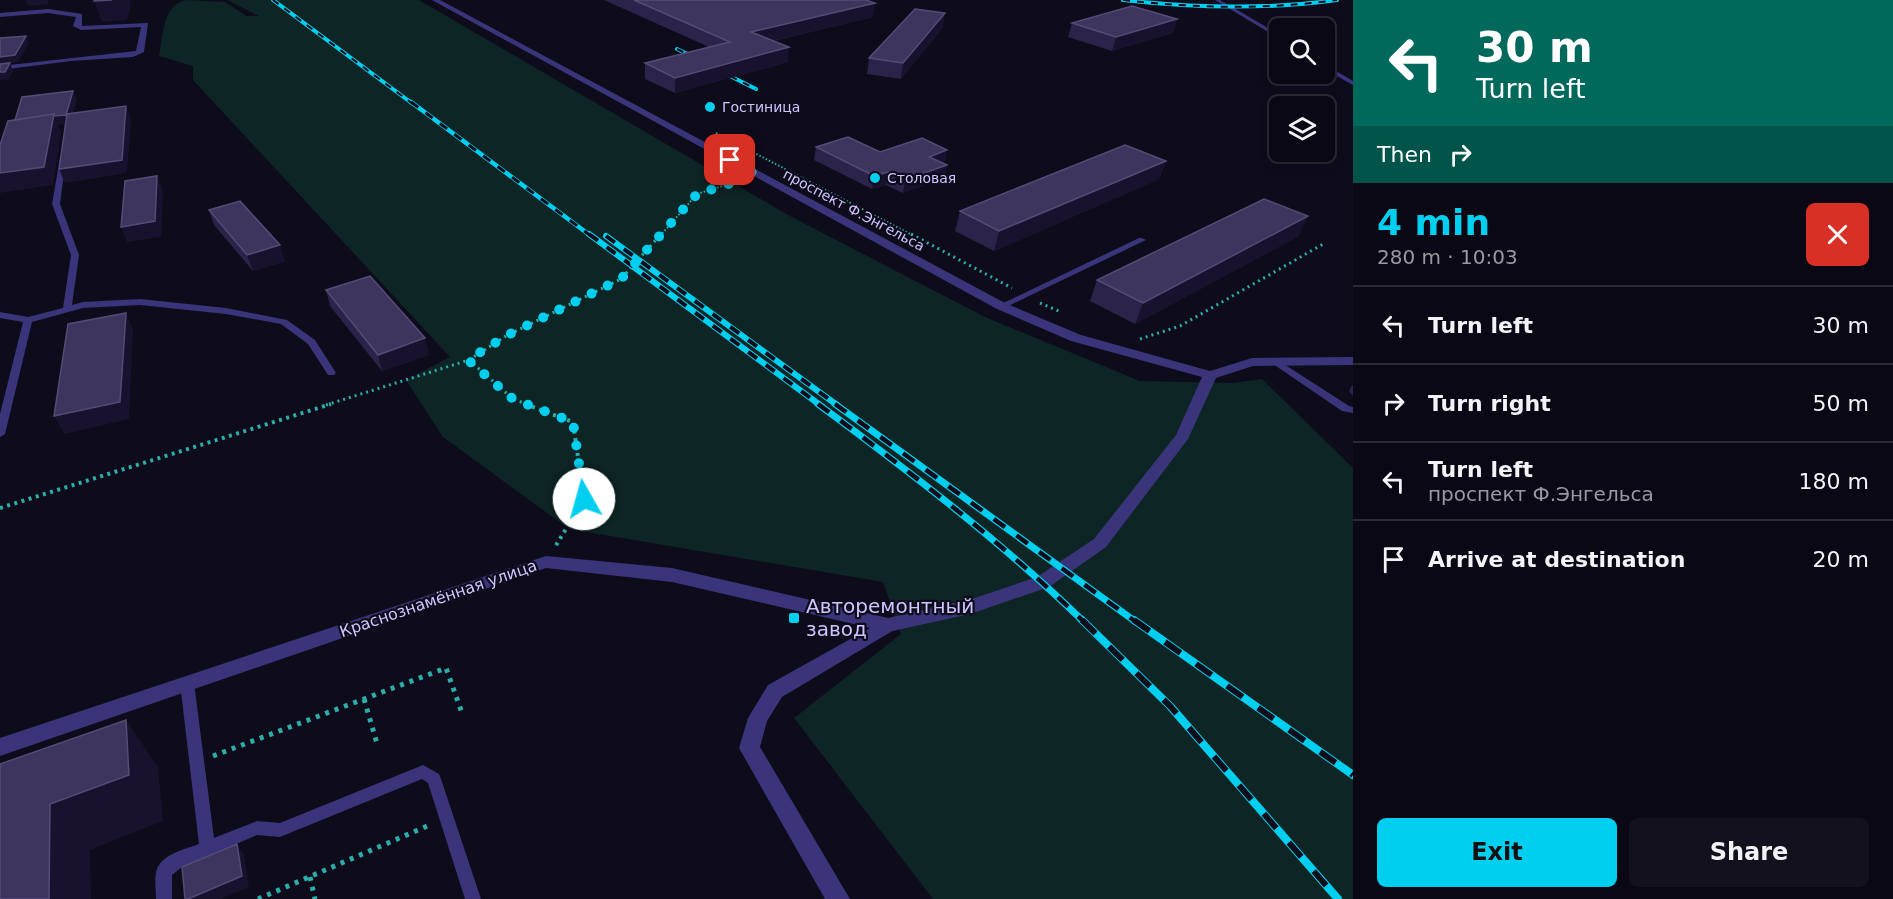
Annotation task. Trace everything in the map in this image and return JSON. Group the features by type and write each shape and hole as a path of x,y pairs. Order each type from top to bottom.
{"street":[{"name":"проспект Ф.Энгельса","path":"435,0 1002,306 1076,338 1210,375"},
{"path":"0,15 61,12 80,15 77,26 81,28 145,26 140,52 124,56 70,59 0,68"},
{"path":"1210,375 1252,362 1353,361"},
{"name":"Краснознамённая улица","path":"0,747 546,562 672,575 888,625 970,607 1043,582 1100,543 1183,436 1210,375"},
{"path":"838,899 749,748 758,718 775,691 888,625"}],"lane":[{"path":"1217,0 1269,31"},
{"path":"1335,72 1353,83"},
{"path":"64,149 56,204 75,255 67,309"},
{"path":"1002,306 1142,240"},
{"path":"0,315 28,320 83,305 140,302 226,311 284,322 312,342 331,373"},
{"path":"0,434 28,320"},
{"path":"1276,362 1346,410 1353,411"},
{"path":"188,683 207,848"},
{"path":"164,899 162,878 168,866 257,828 280,830 423,772 434,779 473,899"}],"path":[{"path":"713,131 1025,295 1066,314"},
{"path":"0,508 468,360 506,336 621,279 697,194 784,168"},
{"path":"1136,339 1146,339 1180,326 1325,243"},
{"path":"468,360 513,399 573,422 584,499 546,562"},
{"path":"197,763 446,668 462,713"},
{"path":"364,699 378,747"},
{"path":"258,899 447,818"},
{"path":"310,877 315,899"}],"green space":[{"path":"187,0 225,2 247,16 259,16 227,0 419,0 788,215 985,317 1140,381 1232,383 1262,379 1353,468 1353,899 933,899 794,718 901,634 883,582 569,529 443,437 406,380 450,357 193,80 193,66 159,56 168,14 179,3"}],"building":[{"path":"634,0 866,0 875,3 751,32 789,47 675,78 645,63 730,42"},
{"path":"1132,6 1177,19 1116,37 1072,23"},
{"path":"915,9 945,13 903,63 869,58"},
{"path":"26,36 15,55 0,57 0,38"},
{"path":"10,63 5,72 0,72 0,64"},
{"path":"73,91 66,115 54,116 54,114 15,120 22,97"},
{"path":"126,106 122,160 59,169 67,114"},
{"path":"54,114 44,167 0,173 0,145 8,121"},
{"path":"848,137 880,152 922,138 947,150 929,157 947,165 905,180 888,172 874,176 816,147"},
{"path":"1125,145 1166,161 999,231 960,211"},
{"path":"157,176 155,221 121,227 125,181"},
{"path":"1264,199 1308,216 1143,303 1097,280"},
{"path":"240,201 280,245 247,255 209,210"},
{"path":"370,276 425,338 378,355 326,290"},
{"path":"126,313 120,402 54,416 68,324"},
{"path":"126,720 129,775 50,804 49,899 0,899 0,764"},
{"path":"237,844 242,876 185,899 182,867"}],"railway":[{"path":"273,0 413,104"},
{"path":"1123,0 1230,7 1337,0"},
{"path":"677,49 700,60"},
{"path":"718,70 756,89"},
{"path":"411,102 591,236"},
{"path":"589,234 820,405"},
{"path":"606,236 837,405"},
{"path":"818,404 988,536 1084,622"},
{"path":"835,404 1136,622"},
{"path":"1082,620 1170,706 1338,899"},
{"path":"1134,620 1353,775"}],"place":[{"name":"Гостиница","path":"710,107"},
{"name":"Столовая","path":"875,178"},
{"name":"Авторемонтный завод","path":"794,618"}],"route":[{"path":"584,499 573,422 513,399 468,360 506,336 621,279 697,194 757,175 730,160"}]}
